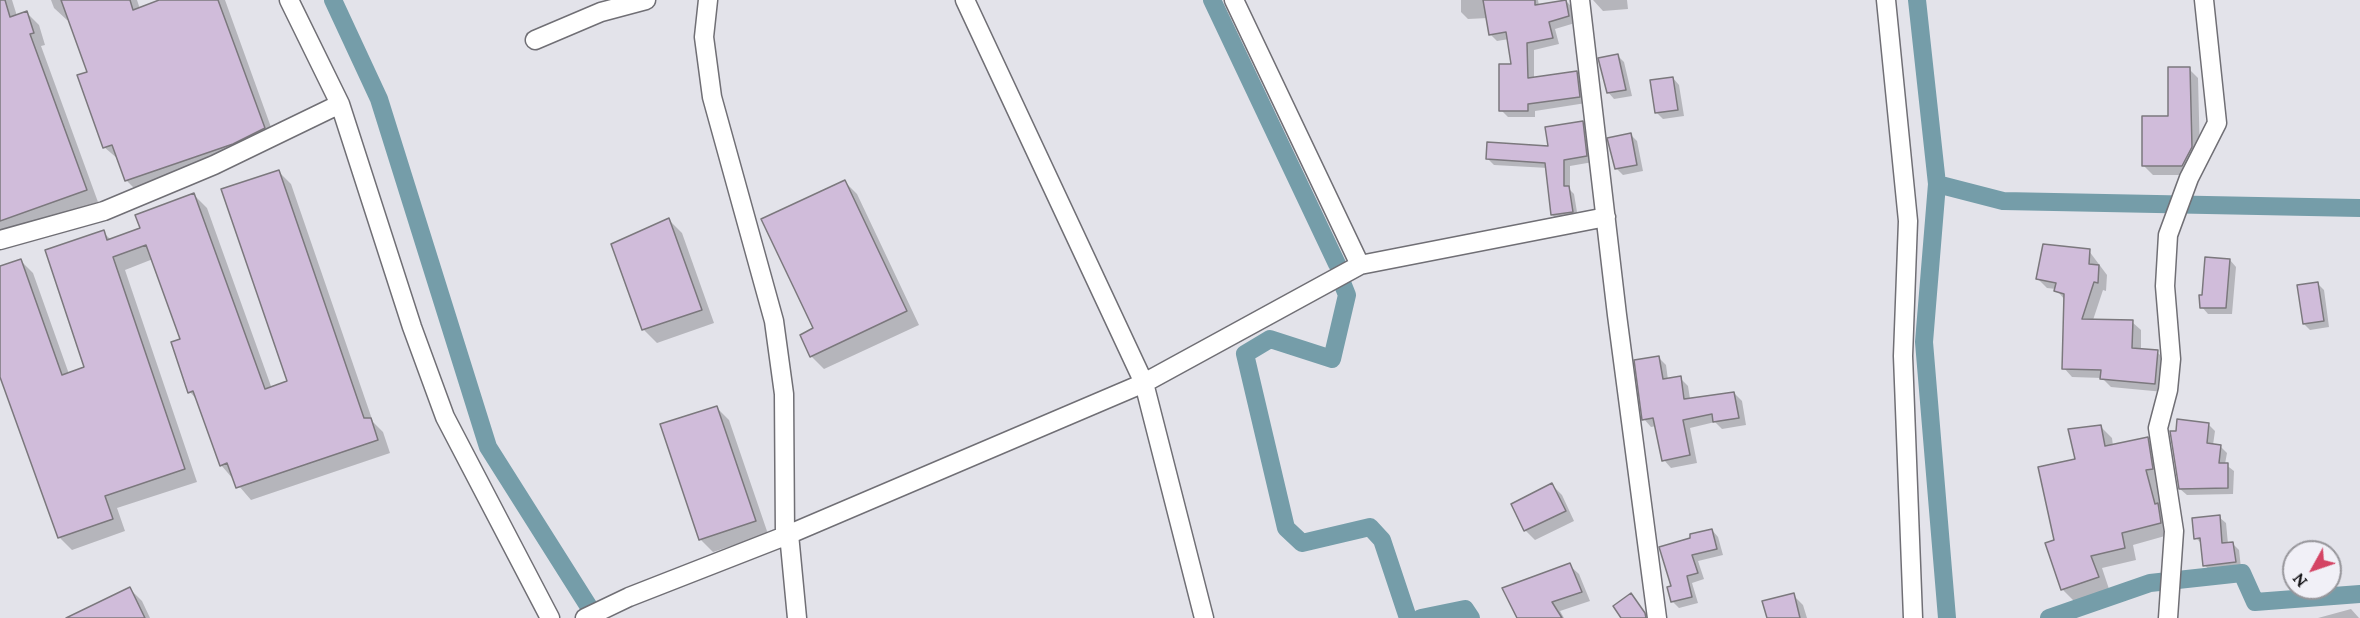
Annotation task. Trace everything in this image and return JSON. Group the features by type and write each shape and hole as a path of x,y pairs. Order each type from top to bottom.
{"street":[{"path":"289,0 340,104 412,327 445,417 550,618"},
{"path":"535,40 598,6 646,0"},
{"path":"708,0 704,37 712,98 774,321 784,394 787,535 796,618"},
{"path":"965,0 1144,384 1204,618"},
{"path":"1234,0 1360,265"},
{"path":"1580,0 1657,618"},
{"path":"1886,0 1908,221 1903,356 1913,616"},
{"path":"2168,618 2174,531 2158,428 2168,390 2171,359 2165,286 2168,235 2189,178 2217,123 2204,0"},
{"path":"0,240 104,211 214,165 340,104"},
{"path":"585,618 629,597 787,535 1144,384 1360,265 1606,217"}],"building":[{"path":"0,0 5,0 10,17 27,11 34,33 30,34 87,190 0,221"},
{"path":"61,0 130,0 133,10 159,0 218,0 265,128 233,144 125,181 112,145 103,148 77,75 87,72"},
{"path":"1483,0 1535,0 1535,5 1566,0 1569,16 1549,22 1553,38 1527,43 1528,78 1577,71 1580,97 1528,104 1528,111 1499,111 1499,64 1511,64 1506,32 1489,35"},
{"path":"1618,54 1626,90 1607,93 1598,58"},
{"path":"2168,67 2190,67 2192,147 2182,166 2142,166 2142,116 2168,116"},
{"path":"1673,77 1678,110 1655,113 1650,80"},
{"path":"1583,121 1587,156 1564,160 1564,186 1569,186 1573,212 1551,215 1545,163 1486,159 1487,142 1548,146 1545,127"},
{"path":"1631,133 1637,165 1615,169 1607,138"},
{"path":"279,170 364,418 371,418 378,440 236,488 227,463 220,466 193,391 188,393 171,342 180,339 146,245 113,257 185,469 105,496 113,519 58,538 0,377 0,266 21,259 62,375 84,367 45,250 104,230 107,240 140,228 135,215 194,193 265,389 287,381 221,189"},
{"path":"845,180 907,311 810,357 800,335 813,328 761,219"},
{"path":"669,218 702,310 642,330 611,244"},
{"path":"2043,244 2090,249 2089,264 2099,265 2098,283 2094,282 2082,319 2133,320 2132,348 2158,350 2155,384 2100,379 2101,370 2062,369 2064,294 2054,291 2056,283 2036,279"},
{"path":"2205,257 2230,259 2226,308 2200,308 2199,295 2202,295"},
{"path":"2318,282 2324,321 2303,324 2297,285"},
{"path":"1659,356 1663,379 1681,376 1684,399 1734,392 1739,418 1713,422 1712,414 1683,420 1690,455 1662,461 1653,418 1642,420 1634,360"},
{"path":"717,406 756,521 699,540 660,424"},
{"path":"2177,419 2209,423 2207,443 2221,445 2219,463 2228,463 2228,488 2179,489 2170,431 2176,431"},
{"path":"2101,425 2105,446 2148,437 2153,469 2146,470 2155,504 2158,503 2161,523 2122,533 2125,548 2091,556 2099,577 2061,590 2045,543 2054,540 2038,467 2075,459 2068,429"},
{"path":"1552,483 1566,511 1524,531 1511,504"},
{"path":"2220,515 2222,543 2233,542 2236,562 2203,566 2200,538 2194,539 2192,518"},
{"path":"1712,529 1717,549 1692,555 1698,573 1687,576 1692,597 1671,602 1667,587 1671,586 1659,547 1690,538 1690,534"},
{"path":"1570,563 1582,592 1552,602 1562,618 1517,618 1502,588"},
{"path":"130,587 145,618 66,618"},
{"path":"1631,593 1646,618 1621,618 1613,606"},
{"path":"1794,593 1800,618 1767,618 1762,601"}],"waterway":[{"path":"333,0 379,99 488,447 596,618"},
{"path":"1212,0 1337,264"},
{"path":"1917,0 1937,184 2003,201 2360,208"},
{"path":"1937,184 1924,342 1947,618"},
{"path":"1343,285 1347,295 1332,359 1270,339 1245,354 1286,528 1302,543 1370,527 1382,540 1408,618"},
{"path":"2049,618 2150,583 2242,573 2255,602 2360,594"},
{"path":"1421,618 1465,609 1471,618"}]}
